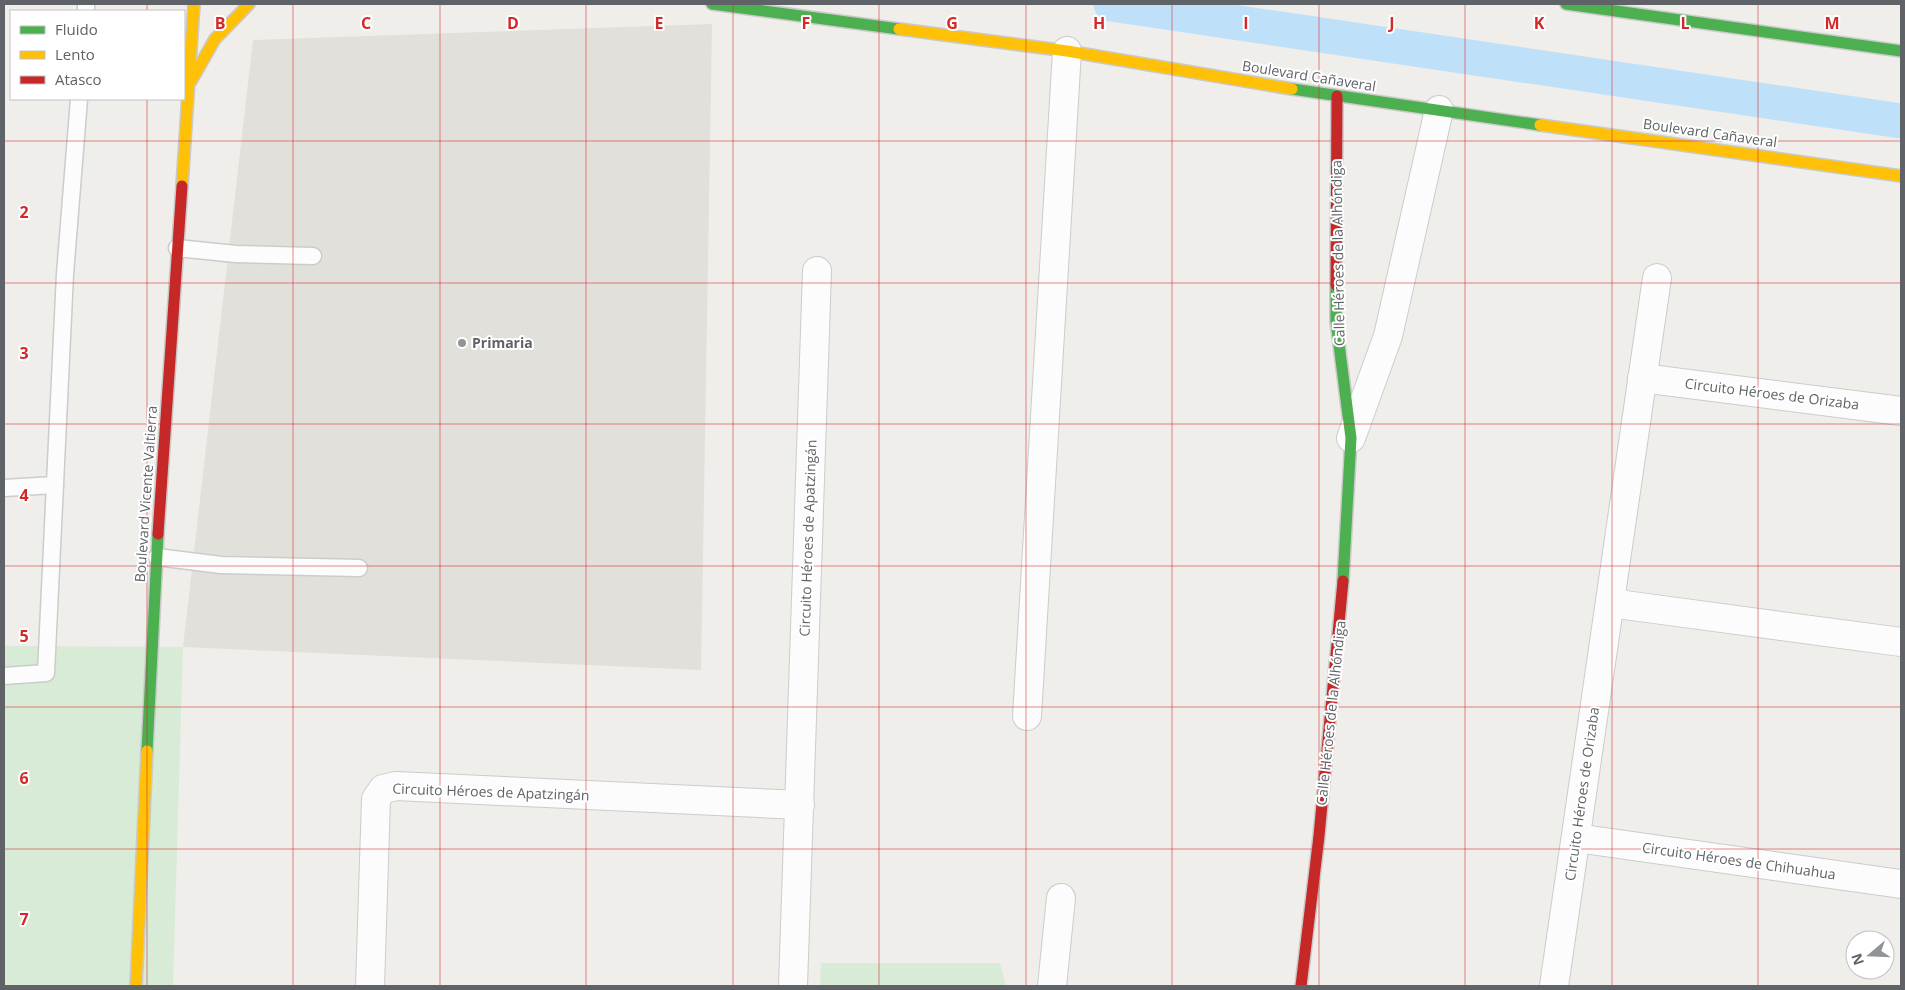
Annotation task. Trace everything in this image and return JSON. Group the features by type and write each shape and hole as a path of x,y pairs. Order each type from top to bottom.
{"street":[{"name":"Boulevard Vicente Valtierra","path":"136,986 157,557 194,4"},
{"path":"189,84 215,40 249,4"},
{"name":"Boulevard Cañaveral","path":"712,4 1067,51 1337,96 1901,176"},
{"path":"1566,4 1901,50"},
{"path":"1027,716 1067,51"},
{"name":"Calle Héroes de la Alhóndiga","path":"1301,986 1319,836 1341,607 1351,438 1336,321 1337,96"},
{"name":"Calle Héroes de la Alhóndiga","path":"1351,438 1388,336 1439,110"},
{"name":"Circuito Héroes de Apatzingán","path":"794,986 817,271"},
{"name":"Circuito Héroes de Orizaba","path":"1554,986 1657,278"},
{"name":"Circuito Héroes de Orizaba","path":"1642,378 1901,411"},
{"path":"1610,602 1901,642"},
{"name":"Circuito Héroes de Apatzingán","path":"370,986 376,799 383,789 390,786 800,805"},
{"name":"Circuito Héroes de Chihuahua","path":"1576,838 1901,884"},
{"path":"1052,986 1061,898"}],"lane":[{"path":"4,676 46,673 65,274 79,100"},
{"path":"177,248 236,254 313,256"},
{"path":"4,488 55,484"},
{"path":"157,557 221,565 359,568"}],"shaded area":[{"name":"Primaria","path":"712,24 701,670 183,647 253,40"}],"green space":[{"path":"4,646 183,647 173,986 4,986"},
{"path":"821,963 1000,963 1006,986 820,986"}],"waterway":[{"path":"1111,4 1901,121"}],"traffic: fast":[{"path":"712,4 899,29"},
{"path":"1566,4 1901,51"},
{"path":"1292,89 1540,125"},
{"path":"1336,285 1336,321 1351,438 1343,581"},
{"path":"147,751 158,534"}],"traffic: slow":[{"path":"182,186 194,4"},
{"path":"191,81 215,39 249,4"},
{"path":"899,29 1067,51 1292,89"},
{"path":"1540,125 1901,176"},
{"path":"136,986 147,751"}],"traffic: jam":[{"path":"1336,285 1337,96"},
{"path":"158,534 182,186"},
{"path":"1301,986 1319,836 1343,581"}],"place":[{"name":"Primaria","path":"462,343"}]}
